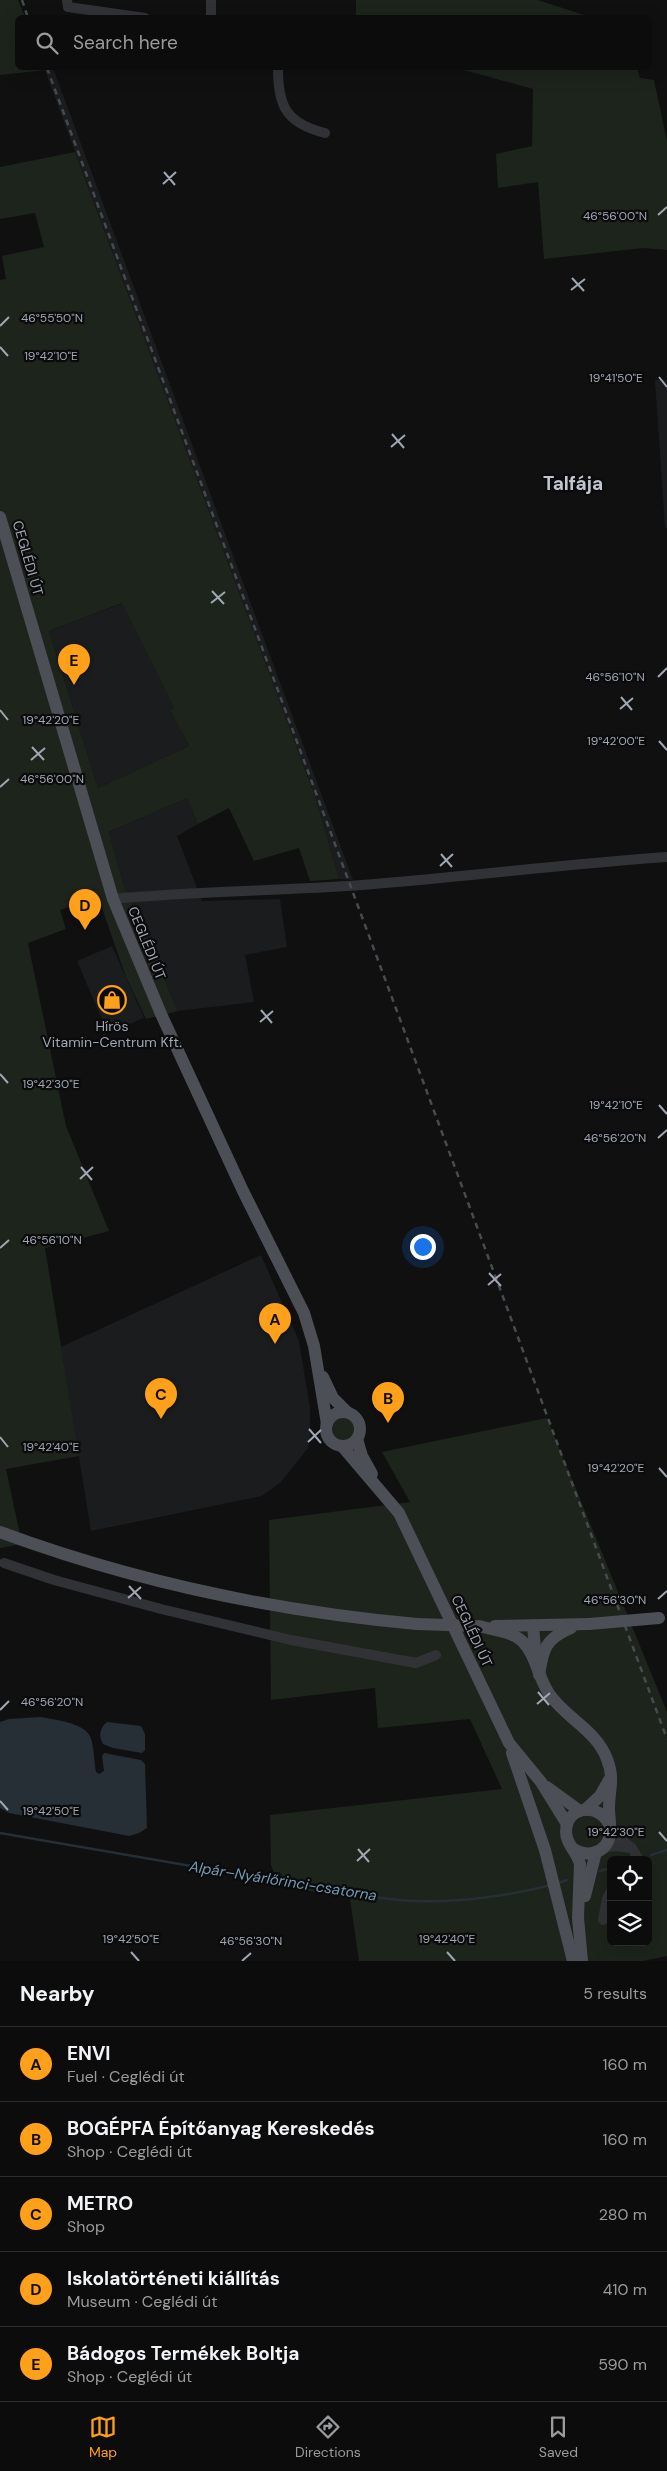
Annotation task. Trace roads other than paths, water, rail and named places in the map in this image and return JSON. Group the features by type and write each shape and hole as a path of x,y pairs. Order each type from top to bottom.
{"main road":[{"name":"CEGLÉDI ÚT","path":"0,518 114,899 161,1014 243,1191 304,1313 317,1361 327,1424"},
{"name":"CEGLÉDI ÚT","path":"317,1361 333,1398 347,1412"},
{"path":"347,1412 359,1420 360,1427 357,1439 350,1444 342,1446 330,1439 327,1433 327,1424 334,1414 347,1412"},
{"name":"CEGLÉDI ÚT","path":"357,1439 362,1456 380,1489 399,1514 509,1743 541,1782 567,1824"},
{"name":"CEGLÉDI ÚT","path":"342,1446 365,1475 380,1489"},
{"path":"0,1532 113,1570 228,1598 285,1608 417,1624 477,1626 583,1624 663,1618"},
{"path":"539,1675 542,1654 548,1642 557,1634 583,1624"},
{"path":"477,1626 514,1635 523,1642 551,1697 597,1740 603,1750 611,1773 612,1788 609,1806 610,1828 608,1841 599,1851 587,1886 580,1941"},
{"path":"533,1626 539,1675"},
{"path":"509,1743 558,1897 573,1961"},
{"path":"582,1961 580,1941 580,1864 566,1834 567,1824 575,1814 600,1796 611,1773"},
{"name":"CEGLÉDI ÚT","path":"541,1782 583,1810"},
{"path":"583,1810 597,1811 603,1815 610,1828"},
{"path":"572,1848 584,1854 599,1851"}],"street":[{"path":"211,0 211,15"},
{"path":"67,4 128,15"},
{"path":"278,70 278,92 286,112 296,122 325,133"},
{"path":"114,899 167,894 362,885 569,864 667,857"},
{"path":"4,1563 161,1609 291,1640 416,1663 436,1654"},
{"path":"610,1828 632,1848 637,1856"},
{"path":"599,1851 614,1846 632,1848"},
{"path":"603,1920 607,1898"}],"waterway":[{"name":"Alpár–Nyárlőrinci-csatorna","path":"0,1833 365,1896 398,1900 433,1901 467,1899 503,1895 551,1885"},
{"name":"Alpár–Nyárlőrinci-csatorna","path":"651,1855 667,1850"},
{"name":"Alpár–Nyárlőrinci-csatorna","path":"600,1871 607,1869"},
{"name":"Alpár–Nyárlőrinci-csatorna","path":"558,1883 567,1880"}],"railway":[{"path":"22,0 27,15"},
{"path":"48,70 667,1739"}],"place":[{"name":"Bádogos Termékek Boltja","path":"74,685"},
{"name":"Iskolatörténeti kiállítás","path":"85,930"},
{"name":"Hírös Vitamin-Centrum Kft.","path":"112,1000"},
{"name":"ENVI","path":"275,1344"},
{"name":"METRO","path":"161,1419"},
{"name":"BOGÉPFA Építőanyag Kereskedés","path":"388,1423"}],"district":[{"name":"Talfája","path":"573,483"}]}
